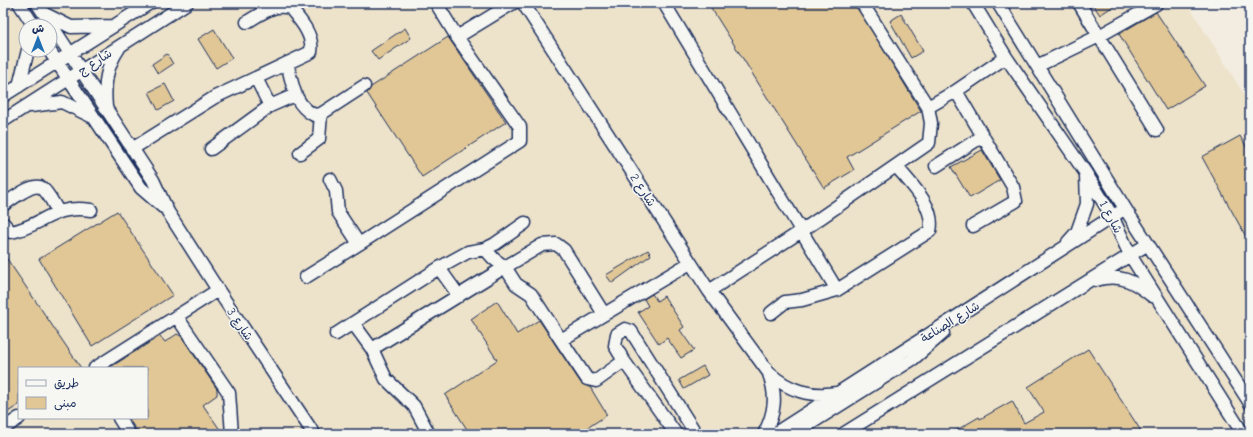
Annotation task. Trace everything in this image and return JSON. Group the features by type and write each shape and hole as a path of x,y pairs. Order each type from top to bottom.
{"street":[{"path":"19,3 27,18"},
{"name":"شارع 3","path":"37,3 153,180 168,212 218,290 314,434"},
{"name":"شارع ج","path":"3,96 150,3"},
{"name":"شارع ج","path":"3,121 187,3"},
{"path":"306,277 520,141 520,127 456,38 436,3"},
{"path":"456,38 513,3"},
{"name":"شارع 2","path":"523,3 690,263 769,373 780,383 793,390 808,394 822,395 837,393"},
{"path":"664,3 800,232 837,290"},
{"path":"709,291 800,232 929,143 931,123 928,107 862,3"},
{"name":"شارع 1","path":"973,3 1006,57 1085,172 1112,216 1130,255 1243,434"},
{"name":"شارع 1","path":"998,3 1126,210 1250,403"},
{"path":"1079,3 1157,130"},
{"path":"1037,66 1099,36 1156,4"},
{"path":"132,149 215,97 311,52 308,33 290,8 279,6 271,7 247,22"},
{"path":"44,13 71,27 113,26"},
{"path":"106,108 105,89 107,73 111,60 120,46"},
{"path":"928,107 956,91 1006,57"},
{"path":"19,86 26,58"},
{"name":"شارع 3","path":"54,58 141,188 168,212"},
{"path":"287,63 295,95 299,104 305,110 314,115 321,114 364,86"},
{"path":"256,78 270,106"},
{"path":"956,91 1013,187 1016,201 973,226"},
{"path":"211,149 270,106 295,95"},
{"path":"24,108 45,103 62,102 95,118"},
{"path":"300,153 319,139 321,114"},
{"path":"936,166 983,136"},
{"path":"771,313 785,302 802,300 837,290 930,231 932,222 925,203 896,166"},
{"path":"1058,253 1076,232 1087,204 1085,172"},
{"path":"330,179 336,191 338,212 359,244"},
{"path":"3,205 37,186 43,188 58,211"},
{"path":"3,223 11,232 21,230 58,211 78,208 91,210"},
{"name":"شارع الصناعة","path":"774,434 1058,253 1112,216 1126,210"},
{"path":"336,334 439,268 468,252 485,249 525,223"},
{"path":"372,348 542,245 556,244 564,250 604,314"},
{"path":"845,433 1148,244"},
{"path":"485,249 494,259 505,267 516,284 531,294 587,379 590,381 596,381 624,361"},
{"path":"561,340 690,263"},
{"path":"439,268 459,296"},
{"path":"1087,283 1106,277 1126,278 1159,301"},
{"path":"97,367 218,290"},
{"path":"177,317 229,393 232,434"},
{"path":"794,434 913,359 939,337 958,317"},
{"path":"354,323 372,348 386,379 414,406 429,434"},
{"path":"676,434 615,346 617,334 624,329 631,331 696,434"},
{"name":"شارع 2","path":"764,434 772,420 775,404 774,388 769,373"},
{"path":"3,429 18,419"},
{"path":"120,419 129,434"}],"shaded area":[{"path":"3,3 1187,3 1250,104 1250,434 3,434"}],"building":[{"path":"708,3 855,3 921,111 847,157 854,170 824,188"},
{"path":"1092,3 1118,3 1100,15"},
{"path":"1156,12 1205,86 1166,110 1119,34"},
{"path":"901,14 923,51 911,58 890,21"},
{"path":"405,28 411,38 378,60 371,51"},
{"path":"214,29 232,58 216,68 198,39"},
{"path":"448,37 506,122 422,177 367,93 371,87"},
{"path":"167,54 173,64 158,74 152,64"},
{"path":"165,84 174,101 158,110 149,92"},
{"path":"1240,136 1250,153 1250,244 1202,157"},
{"path":"982,150 1000,180 970,198 951,167"},
{"path":"117,211 173,295 92,346 39,259"},
{"path":"648,250 651,255 612,283 606,275"},
{"path":"3,253 80,367 18,367 18,406 3,415"},
{"path":"652,294 657,301 664,296 684,327 680,330 694,350 681,358 667,338 659,344 638,312 648,306 644,299"},
{"path":"497,301 517,334 539,320 581,383 590,387 607,415 578,434 470,434 445,395 497,360 471,319"},
{"path":"177,334 181,336 217,389 217,395 203,405 223,434 139,434 129,419 148,419 148,367 111,367 160,336 165,342"},
{"path":"1088,349 1143,434 950,434 979,417 980,419 1012,401 1024,423 1044,412 1028,387"},
{"path":"703,366 708,375 684,389 679,380"}]}
